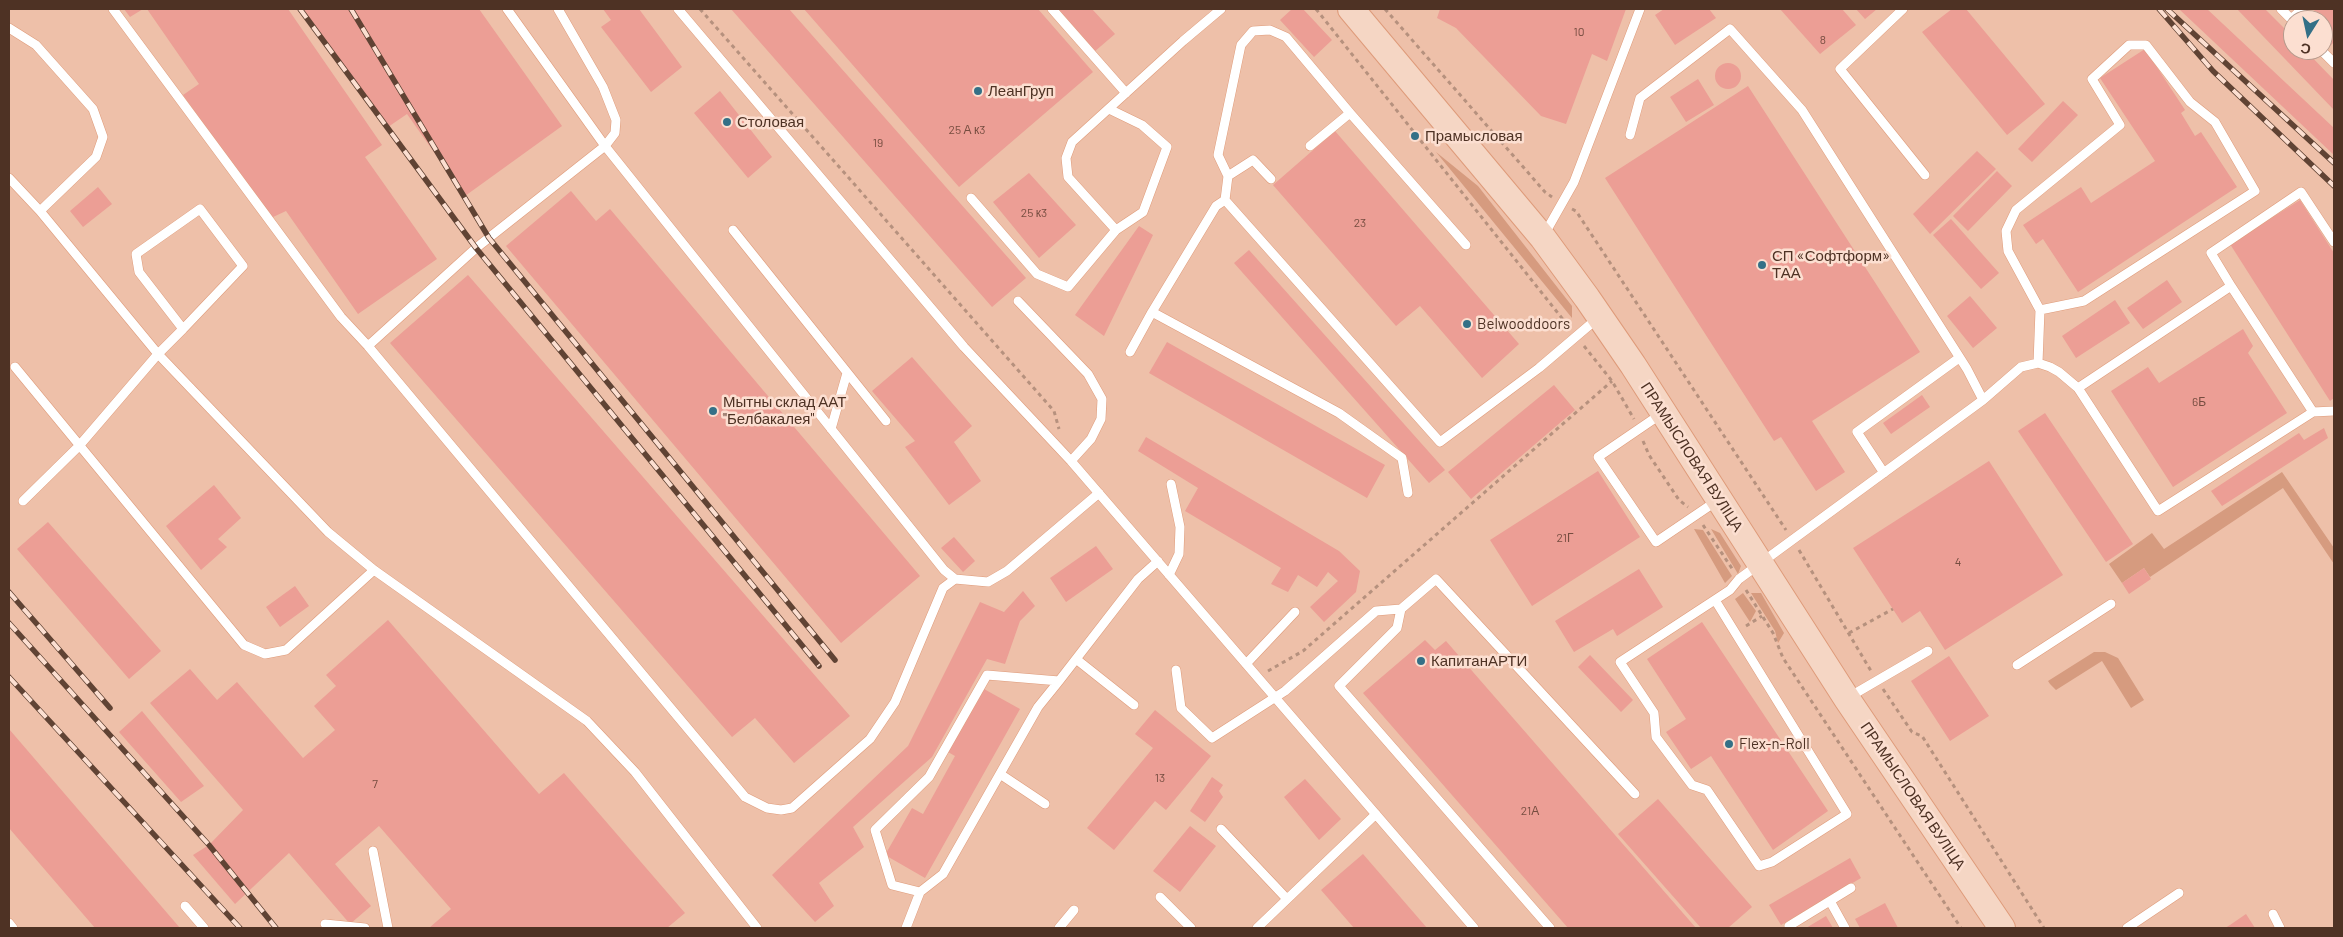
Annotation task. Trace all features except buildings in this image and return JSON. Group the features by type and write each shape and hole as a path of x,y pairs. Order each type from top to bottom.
{"main road":[{"name":"ПРАМЫСЛОВАЯ ВУЛІЦА","path":"1351,9 1543,238 1599,317 1664,412 1847,699 2002,928"}],"lane":[{"path":"113,9 341,317 368,346 745,797 767,808 781,810 792,808 870,738 895,702 943,588 955,579"},
{"path":"507,9 605,146 944,570 955,579 988,582 1007,571 1099,493"},
{"path":"368,346 476,248 605,146 615,133 616,120 603,86 558,9"},
{"path":"678,9 964,347 1071,461 1474,928"},
{"path":"1052,9 1126,93"},
{"path":"1116,230 1068,177 1066,158 1072,142 1221,9"},
{"path":"1543,238 1574,182 1640,9"},
{"path":"1903,9 1840,69 1925,175"},
{"path":"9,28 36,46 93,109 103,136 96,157 40,211"},
{"path":"1630,134 1640,98 1730,29 1802,110 1959,358 1983,400"},
{"path":"1466,245 1286,38 1270,30 1253,31 1241,45 1218,155 1228,176 1225,200 1440,442 1539,368 1599,317"},
{"path":"2038,363 2040,310 2008,251 2006,231 2016,210 2120,125 2092,79 2129,45 2146,45 2190,102 2215,122 2255,191 2084,301 2040,310"},
{"path":"971,198 1038,274 1068,287 1116,230 1143,212 1167,148 1142,124 1109,109"},
{"path":"1310,146 1350,113"},
{"path":"1228,176 1253,160 1271,179"},
{"path":"9,178 40,211 158,354 328,532 374,570 587,721 635,772 757,928"},
{"path":"2313,412 2211,253 2301,192 2334,242"},
{"path":"1130,352 1216,206 1225,200"},
{"path":"23,501 79,446 158,354 183,329 243,266 200,209 136,254 139,272 183,329"},
{"path":"733,230 886,421"},
{"path":"2078,388 2231,286"},
{"path":"1018,301 1088,374 1102,399 1101,419 1098,426 1091,439 1071,461"},
{"path":"1152,312 1339,413 1355,424 1402,458 1408,494"},
{"path":"1884,473 1857,432 1959,358"},
{"path":"1716,600 1847,814 1772,862 1759,866 1707,790 1692,785 1656,738 1654,713 1620,662 1730,590 1739,579 1983,400 2022,367 2038,363 2059,372 2078,388 2158,511 2313,412 2334,411"},
{"path":"15,366 244,645 265,654 286,650 374,570"},
{"path":"831,429 847,373"},
{"path":"1664,412 1598,457 1656,542 1719,499"},
{"path":"1169,575 1179,554 1180,527 1171,484"},
{"path":"906,928 920,892 943,874 1038,707 1138,579 1158,561"},
{"path":"1550,928 1339,686 1397,628 1401,609 1436,578 1635,794"},
{"path":"2017,665 2111,604"},
{"path":"1176,670 1181,708 1212,738 1275,698 1376,611 1401,609"},
{"path":"1246,664 1296,612"},
{"path":"1847,699 1928,651"},
{"path":"1076,659 1134,705"},
{"path":"920,892 892,885 875,830 929,778 987,675 1059,680"},
{"path":"1000,774 1045,804"},
{"path":"1257,928 1376,814"},
{"path":"1220,829 1287,899"},
{"path":"373,851 388,928"},
{"path":"1790,928 1789,926 1851,888"},
{"path":"2127,928 2179,893"},
{"path":"1160,897 1191,928"},
{"path":"1830,901 1844,928"},
{"path":"185,906 204,928"},
{"path":"1059,928 1074,910"},
{"path":"2273,914 2280,928"},
{"path":"9,923 13,928"},
{"path":"325,924 366,928"}],"path":[{"path":"700,9 1054,411 1060,433 1054,443"},
{"path":"1316,9 1612,381 1639,429 1649,455 1679,500 1696,514 1739,579 1773,633 1783,658 1961,928"},
{"path":"1385,9 1545,192 1561,204 1576,211 1793,540 1877,681 1912,732 1922,736 2044,928"},
{"path":"1256,675 1270,670 1303,651 1612,381"},
{"path":"1849,634 1893,609"},
{"path":"1735,632 1762,616"}],"shaded area":[{"path":"9,9 2334,9 2334,928 9,928"},
{"path":"1436,152 1478,186 1572,306 1572,318"},
{"path":"2282,472 2334,548 2334,564 2283,488 2150,577 2144,568 2122,583 2109,564 2152,533 2164,549"},
{"path":"1694,529 1703,530 1732,576 1725,583"},
{"path":"1711,529 1720,533 1741,566 1738,574"},
{"path":"1743,593 1756,611 1750,622 1735,599"},
{"path":"1751,593 1761,593 1784,633 1778,643 1775,631"},
{"path":"2094,652 2105,652 2118,658 2144,700 2131,708 2102,661 2056,690 2050,684 2048,681"}],"railway":[{"path":"300,9 476,248 819,666"},
{"path":"351,9 489,238 835,660"},
{"path":"2159,9 2213,71 2334,186"},
{"path":"2167,9 2334,163"},
{"path":"9,592 110,708"},
{"path":"9,623 209,845 276,928"},
{"path":"9,677 240,928"}],"place":[{"name":"ЛеанГруп","path":"978,91"},
{"name":"Столовая","path":"727,122"},
{"name":"Прамысловая","path":"1415,136"},
{"name":"СП «Софтформ» ТАА","path":"1762,265"},
{"name":"Belwooddoors","path":"1467,324"},
{"name":"Мытны склад ААТ \"Белбакалея\"","path":"713,411"},
{"name":"КапитанАРТИ","path":"1421,661"},
{"name":"Flex-n-Roll","path":"1729,744"}]}
